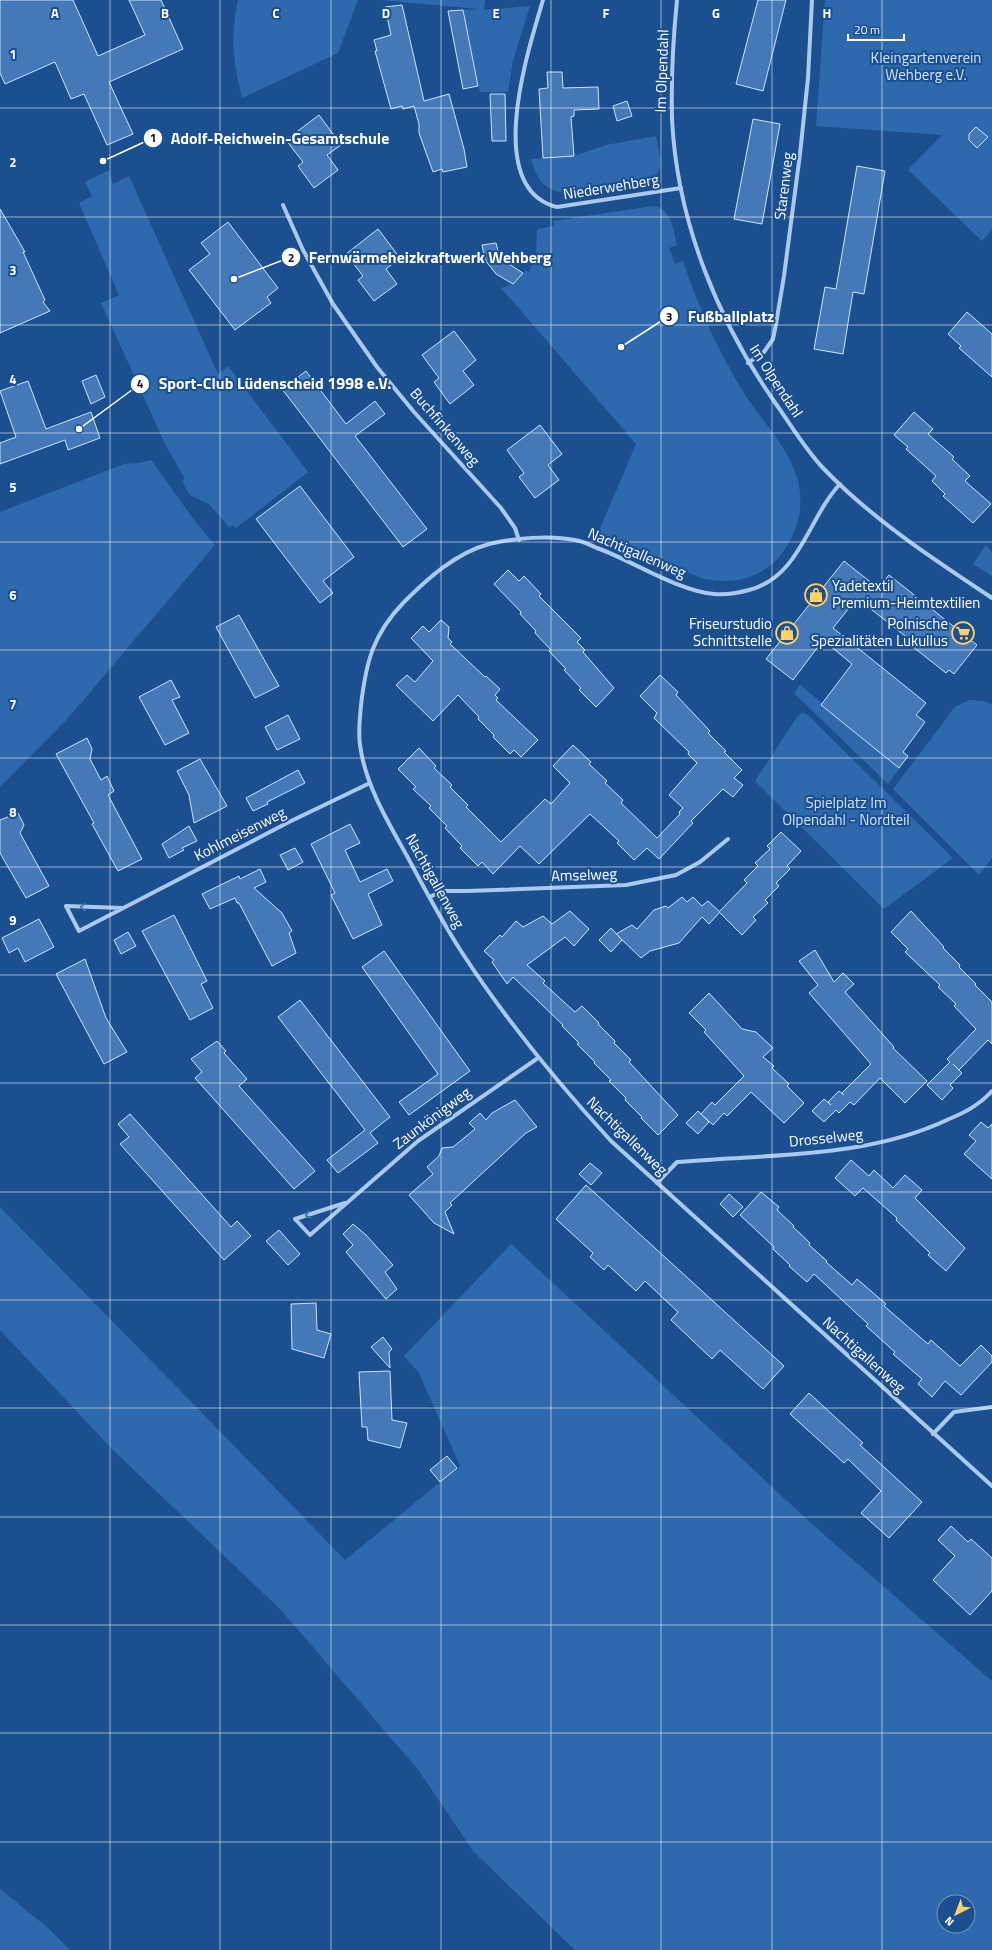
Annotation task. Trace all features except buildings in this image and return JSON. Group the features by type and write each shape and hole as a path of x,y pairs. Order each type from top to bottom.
{"street":[{"name":"Niederwehberg","path":"543,0 520,85 518,106 517,157 522,176 528,187 540,199 557,207 680,188"},
{"name":"Im Olpendahl","path":"677,0 672,59 672,120 680,188 705,271 725,319 748,362 815,458 840,484 878,517 992,598"},
{"name":"Starenweg","path":"748,362 764,352 773,339 777,317 800,154 808,78 812,0"},
{"name":"Buchfinkenweg","path":"283,205 303,250 333,304 372,361 414,412 501,508 515,528 519,540"},
{"name":"Nachtigallenweg","path":"840,484 828,498 816,522 784,570 753,589 739,592 714,594 689,589 614,554 577,540 554,538 519,540 488,545 450,563 421,585 387,622 366,664 359,728 360,746 370,783 430,898 462,952 538,1058 611,1140 992,1486"},
{"name":"Kohlmeisenweg","path":"122,908 66,906 79,931 289,822 370,783"},
{"name":"Amselweg","path":"430,898 441,891 608,887 643,882 682,872 700,862 728,839"},
{"name":"Zaunkönigweg","path":"346,1203 295,1219 310,1235 418,1141 538,1058"},
{"name":"Drosselweg","path":"657,1183 677,1162 826,1151 898,1139 927,1130 970,1110 992,1091"},
{"path":"933,1434 954,1412 992,1407"}],"green space":[{"path":"238,0 358,0 338,53 242,98 236,73 233,38"},
{"path":"380,0 485,0 484,10 530,6 513,61 508,92 480,92 463,10 478,9"},
{"name":"Kleingartenverein Wehberg e.V.","path":"825,0 992,0 992,230 982,241 908,170 942,135 816,126"},
{"path":"656,136 660,166 655,176 650,179 559,192 548,188 540,180 531,159 574,156 606,145"},
{"path":"109,170 113,184 129,176 218,374 228,366 308,472 236,528 232,525 230,528 210,505 190,495 183,484 184,477 165,444 101,303 119,295 79,203 92,196 85,182"},
{"path":"653,206 664,211 668,215 673,227 677,245 669,248 675,264 683,261 702,312 717,345 744,393 787,454 797,477 800,493 800,508 797,524 791,539 783,552 774,562 753,576 728,581 700,578 623,541 598,533 636,444 501,288 513,284 526,270 529,272 536,255 537,229 554,226 553,221"},
{"path":"151,460 197,524 215,545 69,717 0,787 0,512 124,464"},
{"path":"986,545 992,552 992,576 973,564"},
{"path":"800,685 822,703 821,706 900,768 888,784 794,693"},
{"path":"969,700 984,701 992,705 992,858 979,875 893,789 955,707"},
{"name":"Spielplatz Im Olpendahl - Nordteil","path":"802,713 808,715 953,858 884,909 755,781 797,717"},
{"path":"0,1207 345,1560 460,1466 419,1373 404,1356 511,1244 812,1524 992,1681 992,1950 575,1950 473,1851 419,1771 281,1610 112,1449 0,1330"},
{"path":"0,1889 47,1927 70,1950 0,1950"}],"place":[{"name":"Adolf-Reichwein-Gesamtschule","path":"103,161"},
{"name":"Fernwärmeheizkraftwerk Wehberg","path":"234,279"},
{"name":"Fußballplatz","path":"621,347"},
{"name":"Sport-Club Lüdenscheid 1998 e.V.","path":"79,429"},
{"name":"Yadetextil Premium-Heimtextilien","path":"816,595"},
{"name":"Friseurstudio Schnittstelle","path":"787,633"},
{"name":"Polnische Spezialitäten Lukullus","path":"963,633"}]}
